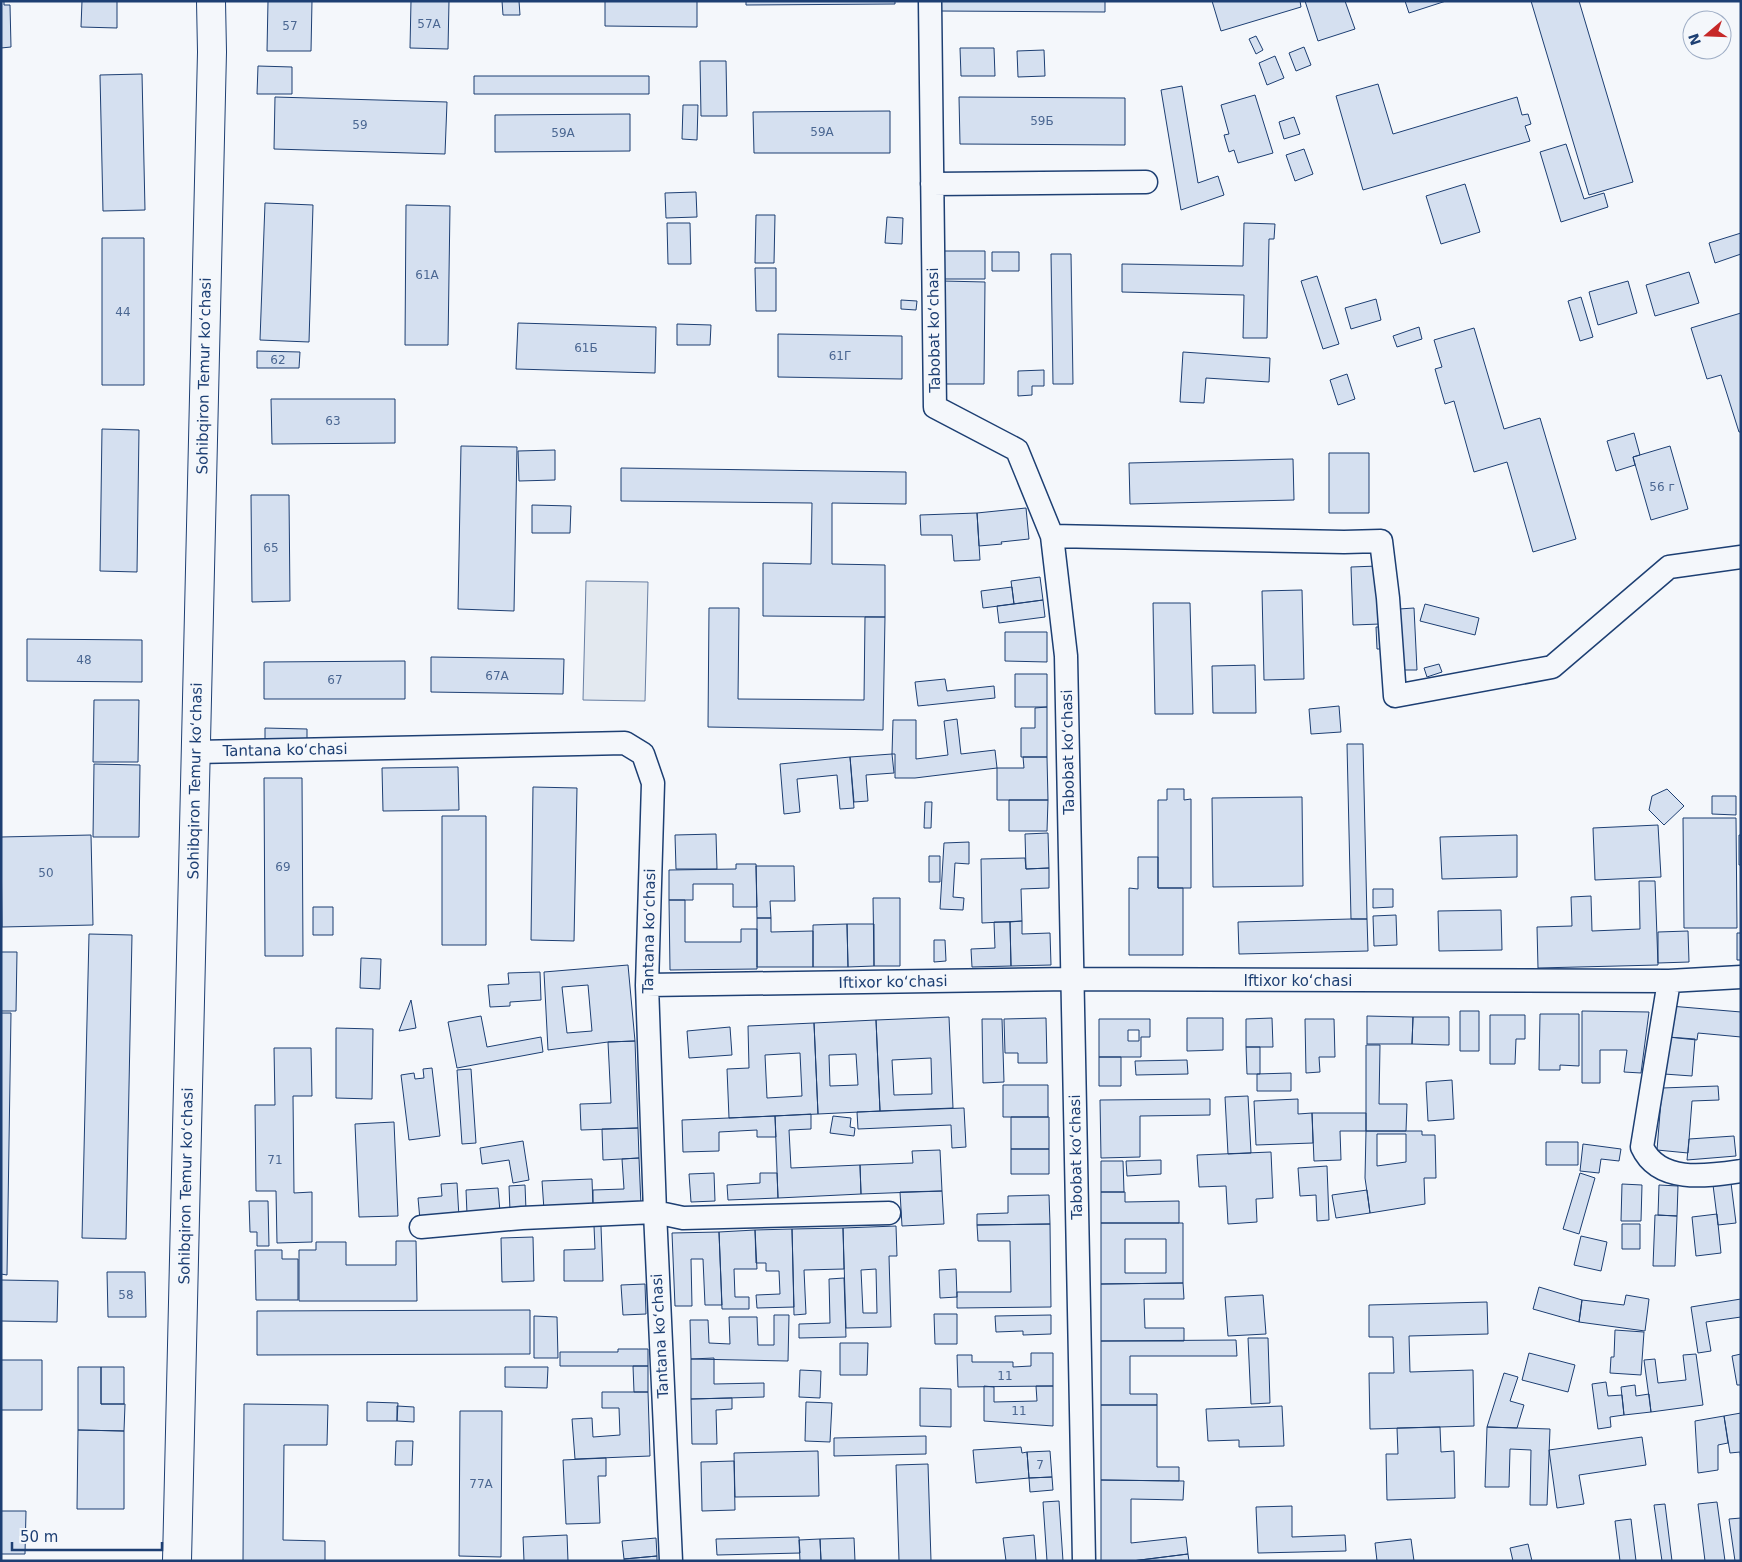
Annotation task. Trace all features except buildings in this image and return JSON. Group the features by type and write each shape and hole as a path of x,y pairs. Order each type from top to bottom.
{"main road":[{"name":"Sohibqiron Temur koʻchasi","path":"177,1561 212,1"}],"street":[{"name":"Tabobat koʻchasi","path":"930,1 934,407 1018,450 1052,536 1066,656 1084,1561"},
{"path":"932,184 1146,182"},
{"path":"1052,536 1344,542 1381,541 1388,598 1395,696 1552,667 1669,567 1741,557"},
{"name":"Tantana koʻchasi","path":"196,752 625,743 643,754 653,783 647,984 671,1561"},
{"name":"Iftixor koʻchasi","path":"647,984 1072,979 1669,981 1741,977"},
{"path":"1669,981 1642,1147 1652,1163 1666,1171 1694,1177 1741,1171"},
{"path":"421,1227 522,1218 655,1212 683,1218 888,1213"}],"shaded area":[{"path":"586,581 648,582 645,701 583,700"}]}
